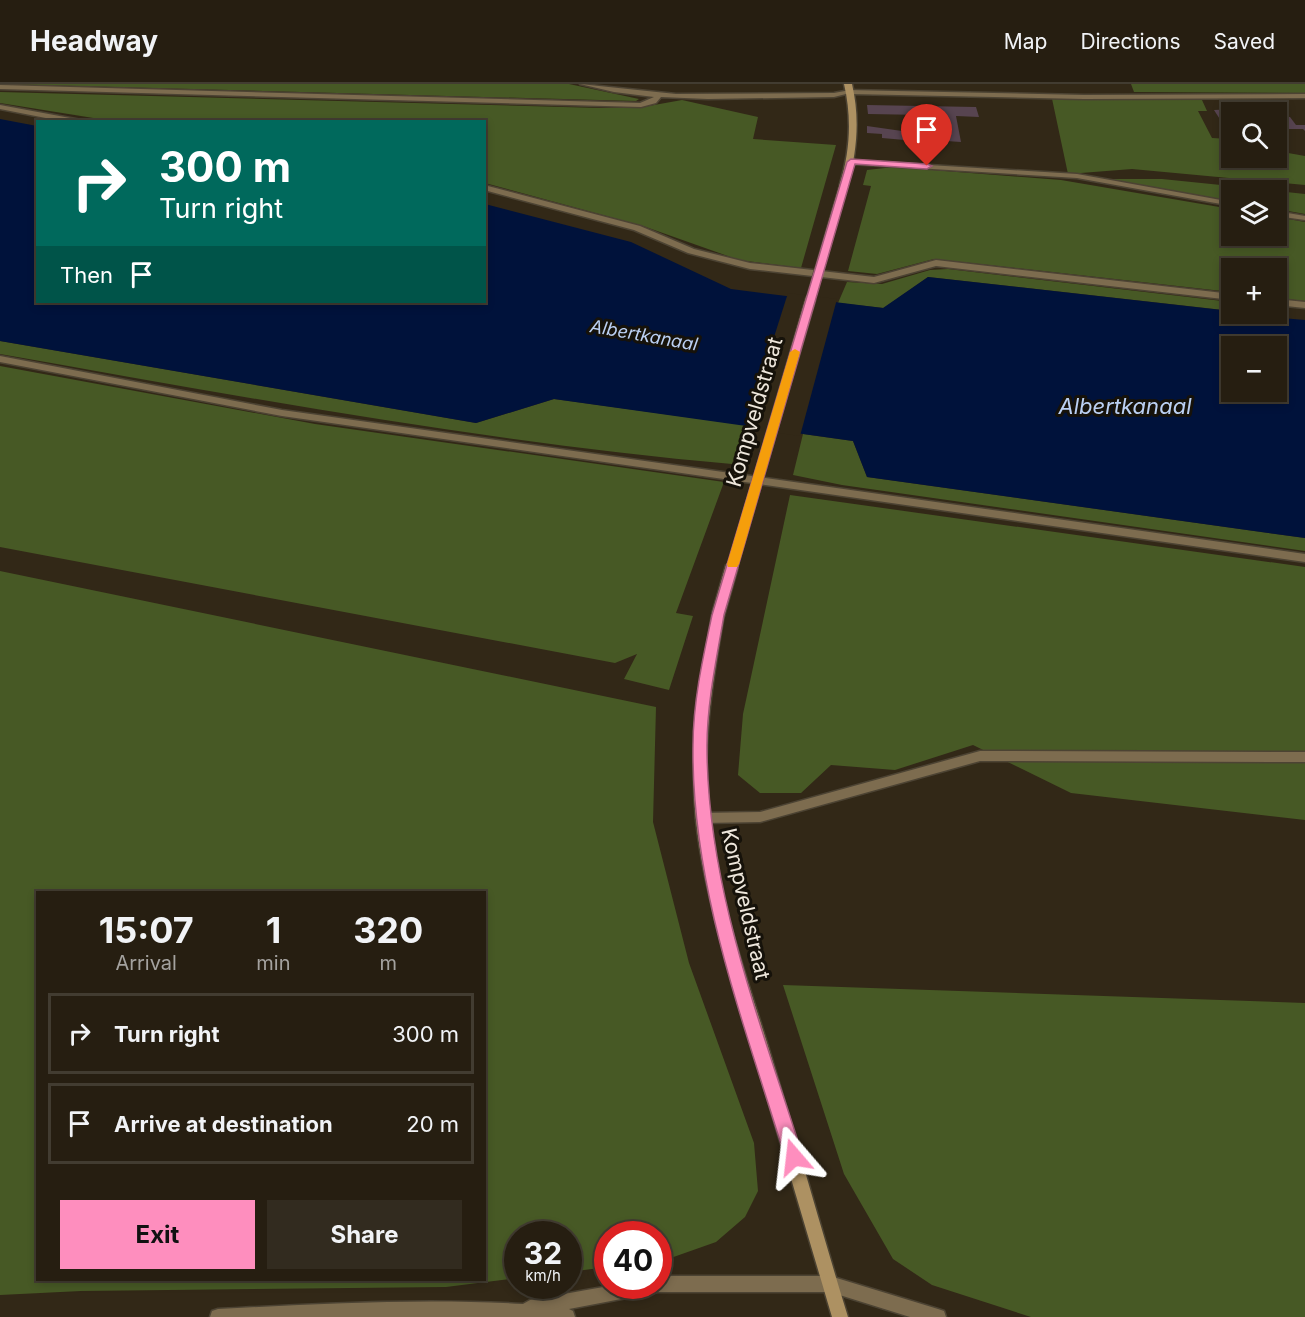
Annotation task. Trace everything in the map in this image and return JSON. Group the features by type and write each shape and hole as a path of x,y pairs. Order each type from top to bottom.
{"street":[{"path":"584,84 620,92 660,95 834,95 849,88 1084,97 1305,96"},
{"path":"0,87 641,105 654,101 660,95"},
{"name":"Kompveldstraat","path":"840,1317 794,1157 729,949 712,876 702,818 700,744 707,675 718,615 851,162 853,128 849,88"},
{"path":"0,107 70,120"},
{"path":"851,162 1077,176 1221,202"},
{"path":"486,188 637,228 692,251 750,266 874,280 936,263 1221,296"},
{"path":"1287,215 1305,218"},
{"path":"1287,303 1305,305"},
{"path":"0,358 282,413 1305,558"},
{"path":"702,818 760,817 980,756 1305,757"},
{"path":"672,1284 830,1284 938,1317"},
{"path":"518,1310 594,1296"},
{"path":"218,1317 431,1310 518,1310 567,1317"}],"green space":[{"path":"0,84 569,84 639,99 636,101"},
{"path":"1131,84 1305,84 1305,93 1134,92"},
{"path":"0,92 600,108 643,107 682,100 758,117 753,139 836,145 801,268 739,260 643,226 486,183 486,120 106,120 0,103"},
{"path":"1051,94 1202,100 1207,111 1198,111 1212,138 1221,138 1221,168 1287,168 1287,153 1305,156 1305,185 1287,183 1287,180 1251,180 1132,169 1068,174"},
{"path":"894,167 1061,180 1221,207 1221,246 1287,246 1287,219 1305,222 1305,301 1287,299 1287,258 1221,258 1221,291 934,259 877,274 848,271 871,186 863,185 867,170"},
{"path":"1109,179 1162,179 1221,185 1221,199"},
{"path":"1287,192 1305,194 1305,214 1287,211"},
{"path":"948,269 1221,301 1221,310 928,277 884,308 838,303 847,282 882,284 930,270"},
{"path":"0,341 476,423 554,399 745,425 732,464 640,455 365,417 0,354"},
{"path":"0,366 315,424 724,482 676,613 693,616 669,690 624,679 637,654 615,663 0,547"},
{"path":"803,434 853,441 867,477 1305,538 1305,551 842,485 793,475"},
{"path":"790,495 1305,567 1305,820 1071,793 973,745 895,770 831,765 801,793 760,793 738,775 743,714"},
{"path":"0,571 656,707 653,822 689,963 754,1143 758,1191 745,1217 716,1242 672,1258 672,1221 594,1221 594,1269 582,1270 582,1221 504,1221 504,1280 446,1287 81,1291 0,1295"},
{"path":"783,985 1305,1003 1305,1317 1031,1317 932,1285 893,1259 844,1174"}],"water":[{"name":"Albertkanaal","path":"0,119 36,126 36,303 486,303 486,204 631,242 731,289 883,308 928,277 1221,310 1221,324 1287,324 1287,319 1305,320 1305,538 867,477 853,441 554,399 476,423 0,341"}],"pier":[{"path":"788,293 837,299 800,436 745,428"}],"building":[{"path":"867,105 976,107 979,117 956,116 961,142 931,140 924,115 868,114"},
{"path":"1214,110 1221,110 1221,121"},
{"path":"1287,117 1290,117 1296,125 1305,125 1305,131 1287,129"},
{"path":"867,126 916,133 916,141 882,138 882,134 867,133"}],"slow traffic":[{"path":"733,564 795,352"}],"route":[{"path":"794,1157 729,949 712,876 702,818 700,744 707,675 718,615 851,162 927,166"}]}
